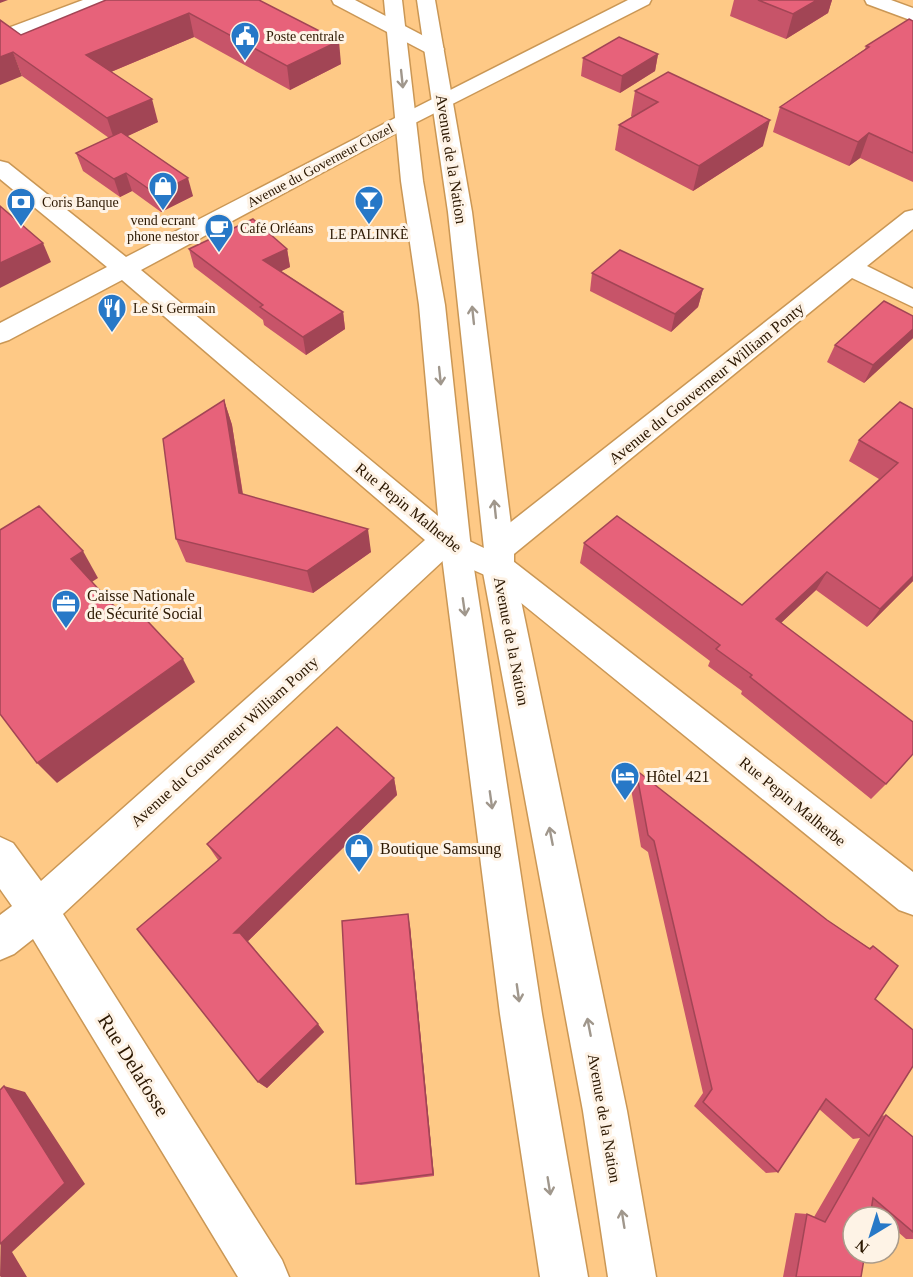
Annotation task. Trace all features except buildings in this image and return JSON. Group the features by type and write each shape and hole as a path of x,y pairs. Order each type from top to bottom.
{"street":[{"path":"0,38 100,0"},
{"path":"341,0 434,49"},
{"path":"393,0 412,181 432,305 451,544 521,1014 564,1277"},
{"name":"Avenue de la Nation","path":"426,0 460,212 499,558 605,1111 632,1277"},
{"name":"Avenue du Governeur Clozel","path":"0,334 442,101 642,0"},
{"path":"874,0 913,15"},
{"name":"Rue Pepin Malherbe","path":"0,168 125,269 451,544 499,558 913,896"},
{"name":"Avenue du Gouverneur William Ponty","path":"499,558 913,217"},
{"path":"850,267 913,299"},
{"name":"Avenue du Gouverneur William Ponty","path":"0,940 38,910 451,544"},
{"name":"Rue Delafosse","path":"0,856 38,910 265,1277"}],"place":[{"name":"Poste centrale","path":"245,62"},
{"name":"vend ecrant phone nestor","path":"163,212"},
{"name":"LE PALINKÈ","path":"369,226"},
{"name":"Coris Banque","path":"21,228"},
{"name":"Café Orléans","path":"219,254"},
{"name":"Le St Germain","path":"112,334"},
{"name":"Caisse Nationale de Sécurité Social","path":"66,630"},
{"name":"Hôtel 421","path":"625,802"},
{"name":"Boutique Samsung","path":"359,874"}]}
